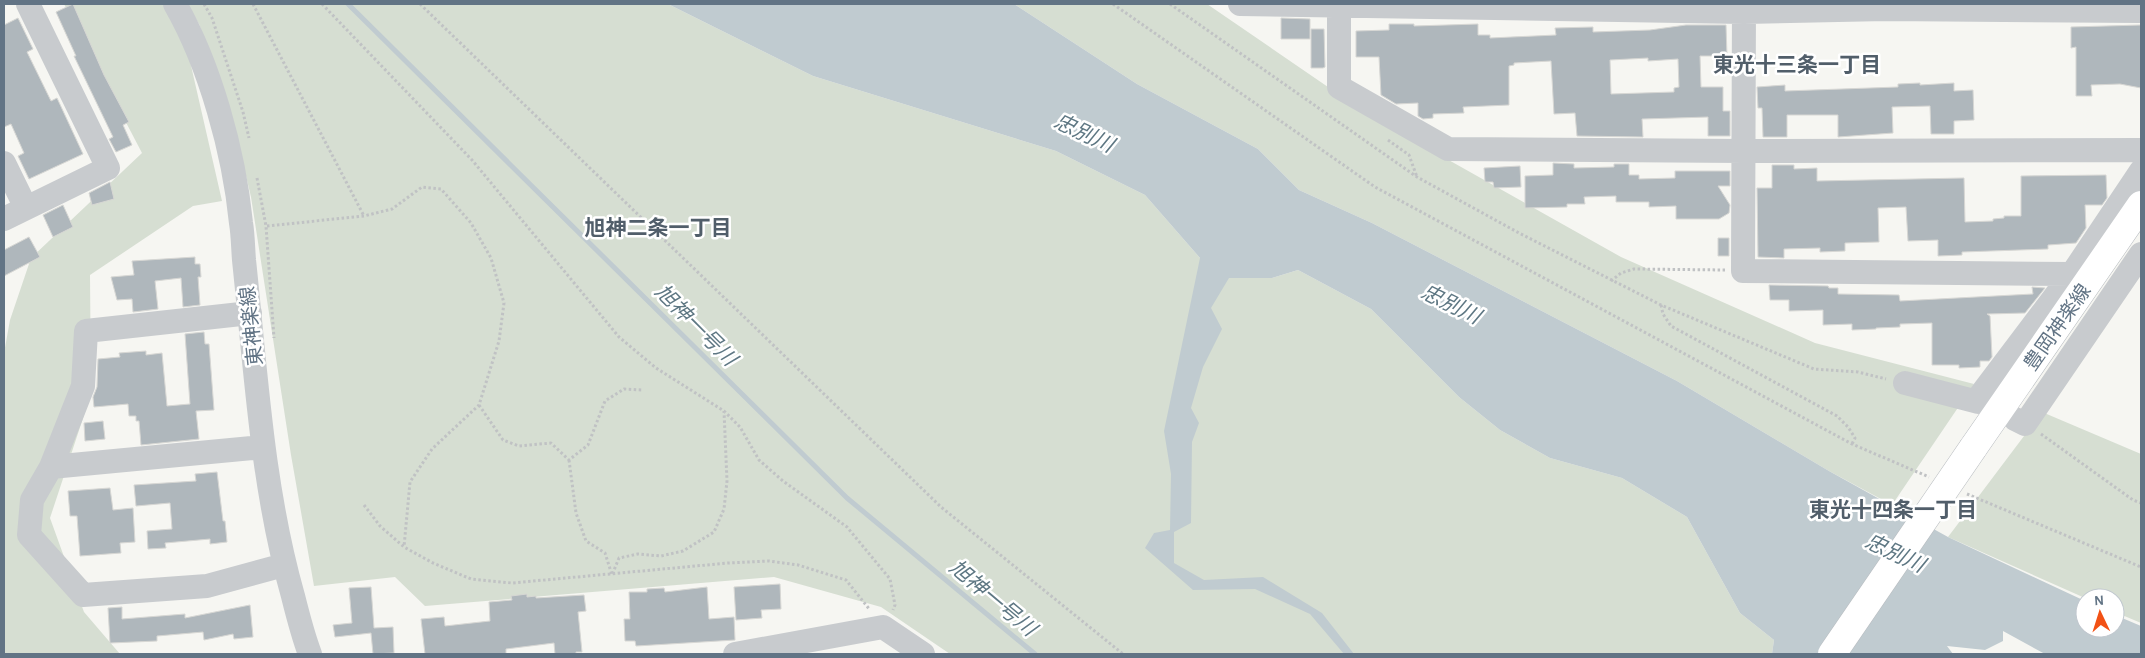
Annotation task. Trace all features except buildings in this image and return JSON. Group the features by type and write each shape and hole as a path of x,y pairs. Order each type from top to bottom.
{"main road":[{"name":"豊岡神楽線","path":"1832,654 2141,205"}],"street":[{"path":"4,219 108,168 28,4"},
{"name":"東神楽線","path":"175,4 191,33 220,115 232,165 241,222 263,446 272,511 284,565 310,654"},
{"path":"1240,4 1744,8 1886,6 2135,8"},
{"path":"1339,5 1339,87 1448,149 1744,151 2141,150"},
{"path":"1744,8 1743,271 2072,274"},
{"path":"4,163 26,208"},
{"path":"1905,383 1977,402 2072,274 2141,171"},
{"path":"2020,421 2141,254"},
{"path":"250,313 86,331 83,386 51,467 32,500 29,535 83,595 207,586 284,565"},
{"path":"51,467 263,446"},
{"path":"735,654 883,627 923,654"}],"path":[{"path":"253,4 364,216"},
{"path":"322,4 472,160 619,338 656,368 724,411 740,427 759,460 783,481 847,527 890,579 895,605 883,627 846,580 798,565 769,561 728,563 512,583 471,579 433,563 404,547 380,526 364,506"},
{"path":"420,4 941,507 1123,654"},
{"path":"1113,4 1374,187 1852,444 1932,479"},
{"path":"1170,4 1417,177 1611,281 1660,305 1814,369 1858,372 1905,383"},
{"path":"241,222 266,226 364,216 392,209 422,188 441,189 471,223 492,258 504,303 499,341 479,405 432,448 410,482 404,547"},
{"path":"1611,281 1622,273 1634,269 1743,271"},
{"path":"1660,305 1663,314 1671,326 1837,416 1852,432 1854,438 1852,444"},
{"path":"569,460 588,445 605,401 624,389 642,390"},
{"path":"479,405 503,440 519,446 551,443 569,460 576,513 586,541 605,553 612,575"},
{"path":"612,575 619,558 638,554 661,556 683,551 714,532 724,509 726,481 724,411"},
{"path":"2020,421 2133,500 2141,503"},
{"path":"1958,490 2141,567"}],"shaded area":[{"path":"64,4 165,4 184,35 222,201 193,206 90,275 91,394 50,518 84,612 120,654 4,654 4,353 10,320 31,258 142,153"},
{"path":"187,4 668,4 813,76 1056,151 1145,195 1200,258 1272,278 1298,270 1371,309 1459,397 1500,430 1550,458 1622,478 1687,517 1740,613 1774,640 1772,654 950,654 881,607 774,577 425,606 395,577 314,586 291,455 251,197 231,113 199,24"},
{"path":"1014,4 1207,4 1328,87 1438,154 1621,257 1815,343 1974,384 1892,505 1829,471 1677,381 1372,223 1299,190 1258,149 1137,84"},
{"path":"2042,412 2141,454 2141,623 2125,616 2125,588 2075,588 2075,594 1948,537"}],"water":[{"name":"忠別川","path":"668,4 1014,4 1137,84 1258,149 1299,190 1372,223 1677,381 1829,471 1948,537 2075,596 2075,638 2125,638 2125,619 2141,626 2141,654 2045,654 2003,631 2003,641 1985,650 1947,646 1953,654 1772,654 1774,640 1740,613 1687,517 1622,478 1550,458 1500,430 1459,397 1371,309 1298,270 1272,278 1229,278 1211,308 1222,329 1203,367 1191,408 1199,423 1192,442 1191,523 1174,532 1174,563 1204,580 1263,577 1322,613 1354,654 1344,654 1310,614 1255,589 1193,590 1145,548 1154,533 1170,530 1171,474 1164,431 1200,258 1145,195 1056,151 813,76"}],"waterway":[{"name":"旭神一号川","path":"348,4 847,498 1035,654"}],"district":[{"name":"東光十三条一丁目","path":"1797,65"},
{"name":"旭神二条一丁目","path":"658,228"},
{"name":"東光十四条一丁目","path":"1893,510"}]}
